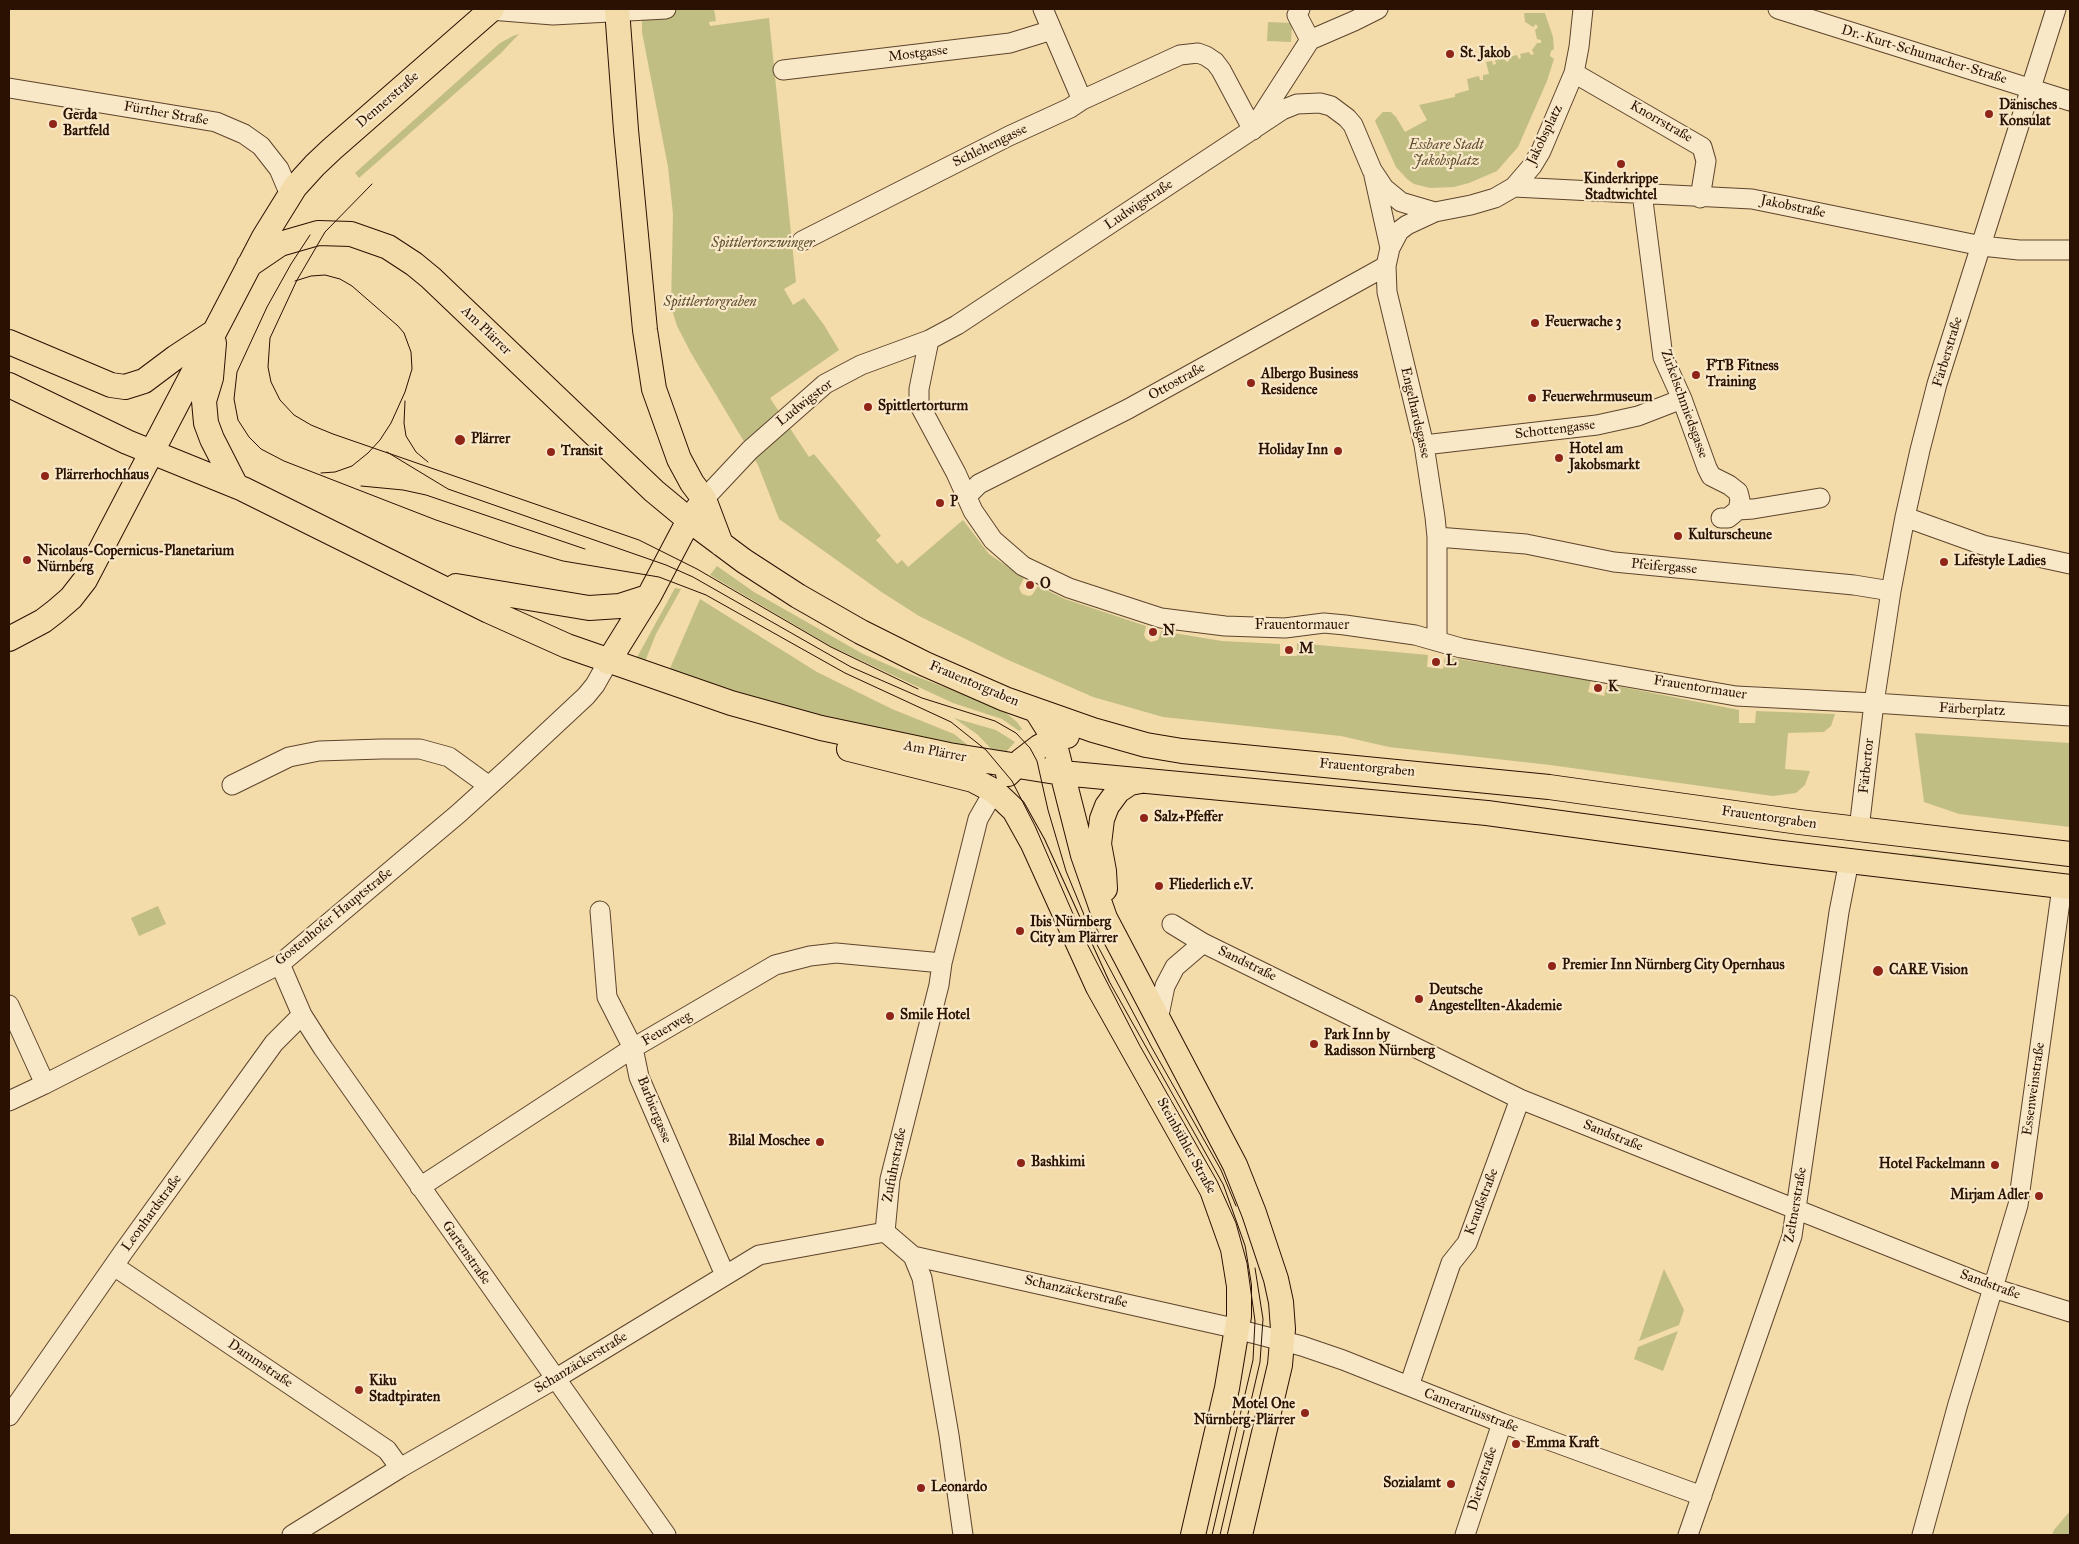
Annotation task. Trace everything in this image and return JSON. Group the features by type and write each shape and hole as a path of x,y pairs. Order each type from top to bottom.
{"main road":[{"name":"Dennerstraße","path":"290,195 320,160 491,10"},
{"path":"625,11 645,330 654,389 679,459 688,477 704,499 721,544"},
{"name":"Am Plärrer","path":"152,452 250,264 290,195"},
{"name":"Am Plärrer","path":"250,264 280,244 310,234 325,232 364,237 395,251 431,278 620,460 688,520 798,596 891,647"},
{"path":"9,342 111,385 125,387 144,381 176,357 215,332"},
{"name":"Am Plärrer","path":"215,332 212,378 205,397 204,412 212,439 236,486"},
{"name":"Am Plärrer","path":"9,385 111,435 236,486 555,641 608,662 706,696 774,716 870,739 1015,766 1141,781"},
{"path":"9,638 50,616 64,605 79,588 152,452"},
{"path":"608,662 672,556 688,520 704,499"},
{"name":"Am Plärrer","path":"434,583 589,608 620,606 648,597"},
{"name":"Frauentorgraben","path":"891,647 968,684 1094,730 1146,745 1182,751 1532,785 1799,822 2070,854"},
{"path":"1036,710 1052,740 1062,773 1070,812 1105,918 1224,1141 1254,1212 1276,1279 1282,1311 1283,1341 1277,1378 1240,1535"},
{"name":"Am Plärrer","path":"774,716 852,751 973,780 994,791"},
{"path":"994,791 1015,766 1052,740 1094,730"},
{"path":"1105,918 1104,871 1099,844 1102,819 1107,806 1118,791 1130,783 1141,781 1478,812 1849,861 2066,887"},
{"name":"Steinbühler Straße","path":"994,791 1005,800 1021,820 1098,987 1151,1084 1198,1163 1212,1190 1228,1234 1236,1267 1240,1302 1238,1329 1227,1388 1192,1535"},
{"path":"1849,861 1859,829"}],"street":[{"name":"Dennerstraße","path":"491,10 542,15 666,9"},
{"path":"1043,9 1082,100"},
{"path":"1300,9 1297,15 1310,40"},
{"path":"1253,130 1310,40 1354,22 1378,9"},
{"name":"Jakobsplatz","path":"1353,125 1372,170 1384,188 1401,202 1435,212 1495,198 1514,187 1528,171 1541,151 1574,73 1583,9"},
{"name":"Dr.-Kurt-Schumacher-Straße","path":"1778,9 2070,101"},
{"name":"Färberstraße","path":"1874,703 1905,517 1937,384 2056,9"},
{"name":"Mostgasse","path":"782,70 1010,43 1052,30"},
{"name":"Schlehengasse","path":"802,241 1009,136 1070,108 1082,100 1180,55 1198,53 1214,62 1221,70 1253,130"},
{"name":"Knorrstraße","path":"1574,73 1702,148 1706,161 1700,198"},
{"name":"Fürther Straße","path":"9,88 216,122 244,134 261,146 279,170 290,195"},
{"name":"Ludwigstraße","path":"928,340 957,326 1282,110 1309,102 1330,106 1340,112 1353,125"},
{"name":"Jakobsplatz","path":"1372,170 1388,257"},
{"name":"Jakobstraße","path":"1514,187 1642,193 1700,198 1752,199 1982,246 2019,250 2070,250"},
{"name":"Zirkelschmiedsgasse","path":"1642,193 1663,357 1682,400 1707,468 1711,476 1738,492 1740,502 1738,510"},
{"path":"1388,257 1399,231 1407,225 1435,212"},
{"name":"Engelhardsgasse","path":"1388,257 1387,292 1424,445 1438,537 1437,640"},
{"name":"Ottostraße","path":"967,496 979,484 1128,409 1388,257"},
{"name":"Ludwigstor","path":"704,499 750,450 790,413 832,381 861,365 928,340"},
{"name":"Frauentormauer","path":"928,340 918,389 919,404 973,511 989,534 1022,566 1069,588 1162,618 1225,626 1285,628 1324,623 1345,625 1415,635 1461,648 1736,696 1874,703"},
{"name":"Schottengasse","path":"1424,445 1597,425 1638,416 1682,400"},
{"path":"1720,518 1728,518 1738,510 1820,498"},
{"path":"1905,517 1983,545 2070,564"},
{"name":"Pfeifergasse","path":"1438,537 1526,544 1614,562 1854,585 1892,591"},
{"name":"Gostenhofer Hauptstraße","path":"9,1101 46,1084 280,964 489,786 586,696 595,685 608,662"},
{"name":"Färberplatz","path":"1874,703 2070,716"},
{"name":"Färbertor","path":"1859,829 1874,703"},
{"path":"232,786 289,757 319,751 420,749 449,757 489,786"},
{"name":"Zufuhrstraße","path":"885,1232 890,1179 939,986 942,963 978,819 994,791"},
{"name":"Zeltnerstraße","path":"1688,1535 1788,1252 1795,1223 1839,912 1849,861"},
{"name":"Essenweinstraße","path":"1922,1535 1958,1404 2018,1205 2066,887"},
{"name":"Barbiergasse","path":"600,912 607,997 633,1048 639,1077 725,1275"},
{"name":"Sandstraße","path":"1172,924 1203,943 1520,1099 1993,1288 2070,1312"},
{"path":"1158,1020 1165,986 1175,967 1203,943"},
{"name":"Feuerweg","path":"420,1187 633,1048 776,965 810,956 836,953 942,963"},
{"name":"Gartenstraße","path":"280,964 302,1015 323,1048 666,1535"},
{"path":"9,1005 46,1084"},
{"name":"Leonhardstraße","path":"9,1416 274,1042 302,1015"},
{"name":"Kraußstraße","path":"1409,1386 1451,1263 1467,1242 1520,1099"},
{"path":"885,1232 913,1256 924,1288 949,1435 963,1535"},
{"name":"Schanzäckerstraße","path":"292,1535 400,1468 555,1379 759,1255 885,1232"},
{"name":"Schanzäckerstraße","path":"913,1256 1238,1329"},
{"name":"Dammstraße","path":"114,1266 387,1450 400,1468"},
{"name":"Camerariusstraße","path":"1238,1329 1334,1357 1502,1423 1702,1496"},
{"name":"Dietzstraße","path":"1465,1535 1502,1423"}],"green space":[{"path":"642,9 714,9 716,21 709,22 710,26 769,18 796,282 784,289 793,305 804,298 824,325 839,350 770,398 809,457 814,454 881,536 876,540 897,564 902,560 908,567 963,520 989,554 1024,578 1019,588 1022,594 1032,595 1038,586 1065,599 1146,626 1144,635 1151,642 1158,640 1161,631 1222,641 1280,644 1280,656 1297,656 1297,643 1428,655 1427,667 1443,669 1445,657 1591,680 1588,692 1604,696 1607,684 1739,710 1739,723 1755,723 1756,711 1835,714 1831,726 1824,732 1788,733 1785,769 1810,771 1805,785 1796,793 1773,796 1550,765 1389,747 1341,736 1163,717 1093,697 1006,659 919,616 880,591 779,519 758,465 677,326 671,306 673,214 668,167 642,32"},
{"name":"Essbare Stadt Jakobsplatz","path":"1524,13 1545,13 1553,37 1554,49 1551,51 1550,56 1554,59 1547,81 1518,147 1497,171 1469,183 1454,187 1430,188 1414,184 1396,167 1375,121 1383,112 1391,112 1405,132 1427,120 1419,105 1455,97 1455,94 1469,90 1467,79 1479,76 1480,80 1483,80 1483,75 1489,74 1486,62 1492,61 1493,65 1496,64 1495,60 1505,58 1506,62 1509,61 1508,57 1517,55 1519,59 1521,58 1520,54 1529,52 1531,55 1534,54 1532,50 1537,43 1541,43 1541,40 1537,39 1535,30 1538,27 1536,24 1533,27 1525,22"},
{"path":"1268,22 1292,23 1291,42 1267,41"},
{"path":"519,34 501,53 359,178 355,173 500,43"},
{"path":"717,566 754,592 863,654 907,673 1000,708 1017,722 1022,729 1019,731 1002,719 953,703 832,647 710,575"},
{"path":"675,588 681,589 656,634 644,664 635,661"},
{"path":"700,599 817,672 892,709 954,734 974,750 777,708 668,673"},
{"path":"954,718 996,730 1015,742 1004,754 995,753 978,735"},
{"path":"1915,733 2070,743 2070,827 1959,814 1924,802"},
{"path":"1912,854 2040,870 2041,874 1912,858"},
{"path":"158,906 166,924 139,936 131,918"},
{"path":"1664,1269 1684,1310 1679,1325 1639,1341"},
{"path":"1678,1331 1663,1371 1634,1359 1638,1347"},
{"path":"2070,1511 2070,1535 2052,1535 2054,1530"}],"tram line":[{"path":"372,184 325,232 297,280 270,338 268,367 271,382 280,400 294,415 311,425 333,434 639,540 697,569 831,647 918,689"},
{"path":"310,235 267,307 237,372 234,399 238,420 249,437 261,449 284,461 436,520 512,546 563,561 659,577 706,595 845,673 951,722 986,750 1012,781 1035,826 1080,930 1140,1046 1217,1181 1236,1223 1247,1263 1255,1321 1253,1360 1212,1535"},
{"path":"295,281 311,276 325,275 340,279 352,286 398,326 404,333 411,352 412,369 405,392 391,423 380,440 352,466 335,472 321,473"},
{"path":"405,401 404,423 406,436 416,452 428,462"},
{"path":"387,452 448,489 666,565 693,577 851,667 922,698 995,721 1016,733 1030,748 1037,761 1048,810 1066,871 1094,939 1152,1048 1221,1170 1236,1206"},
{"path":"361,486 403,490 426,495 585,549"},
{"path":"1220,1535 1260,1362 1263,1319 1255,1268"}],"place":[{"name":"St. Jakob","path":"1450,54"},
{"name":"Dänisches Konsulat","path":"1989,114"},
{"name":"Gerda Bartfeld","path":"53,124"},
{"name":"Kinderkrippe Stadtwichtel","path":"1621,164"},
{"name":"Feuerwache 3","path":"1535,323"},
{"name":"FTB Fitness Training","path":"1696,375"},
{"name":"Albergo Business Residence","path":"1251,383"},
{"name":"Feuerwehrmuseum","path":"1532,398"},
{"name":"Spittlertorturm","path":"868,407"},
{"name":"Plärrer","path":"460,440"},
{"name":"Holiday Inn","path":"1338,451"},
{"name":"Transit","path":"551,452"},
{"name":"Hotel am Jakobsmarkt","path":"1559,458"},
{"name":"Plärrerhochhaus","path":"45,476"},
{"name":"P","path":"940,503"},
{"name":"Kulturscheune","path":"1678,536"},
{"name":"Nicolaus-Copernicus-Planetarium Nürnberg","path":"27,560"},
{"name":"Lifestyle Ladies","path":"1944,562"},
{"name":"O","path":"1030,585"},
{"name":"N","path":"1153,632"},
{"name":"M","path":"1289,650"},
{"name":"L","path":"1436,662"},
{"name":"K","path":"1598,688"},
{"name":"Salz+Pfeffer","path":"1144,818"},
{"name":"Fliederlich e.V.","path":"1159,886"},
{"name":"Ibis Nürnberg City am Plärrer","path":"1020,931"},
{"name":"Premier Inn Nürnberg City Opernhaus","path":"1552,966"},
{"name":"CARE Vision","path":"1878,971"},
{"name":"Deutsche Angestellten-Akademie","path":"1419,999"},
{"name":"Smile Hotel","path":"890,1016"},
{"name":"Park Inn by Radisson Nürnberg","path":"1314,1044"},
{"name":"Bilal Moschee","path":"820,1142"},
{"name":"Bashkimi","path":"1021,1163"},
{"name":"Hotel Fackelmann","path":"1995,1165"},
{"name":"Mirjam Adler","path":"2039,1196"},
{"name":"Kiku Stadtpiraten","path":"359,1390"},
{"name":"Motel One Nürnberg-Plärrer","path":"1305,1413"},
{"name":"Emma Kraft","path":"1516,1444"},
{"name":"Sozialamt","path":"1451,1484"},
{"name":"Leonardo","path":"921,1488"}],"park label":[{"name":"Spittlertorzwinger","path":"763,244"},
{"name":"Spittlertorgraben","path":"710,303"}]}
